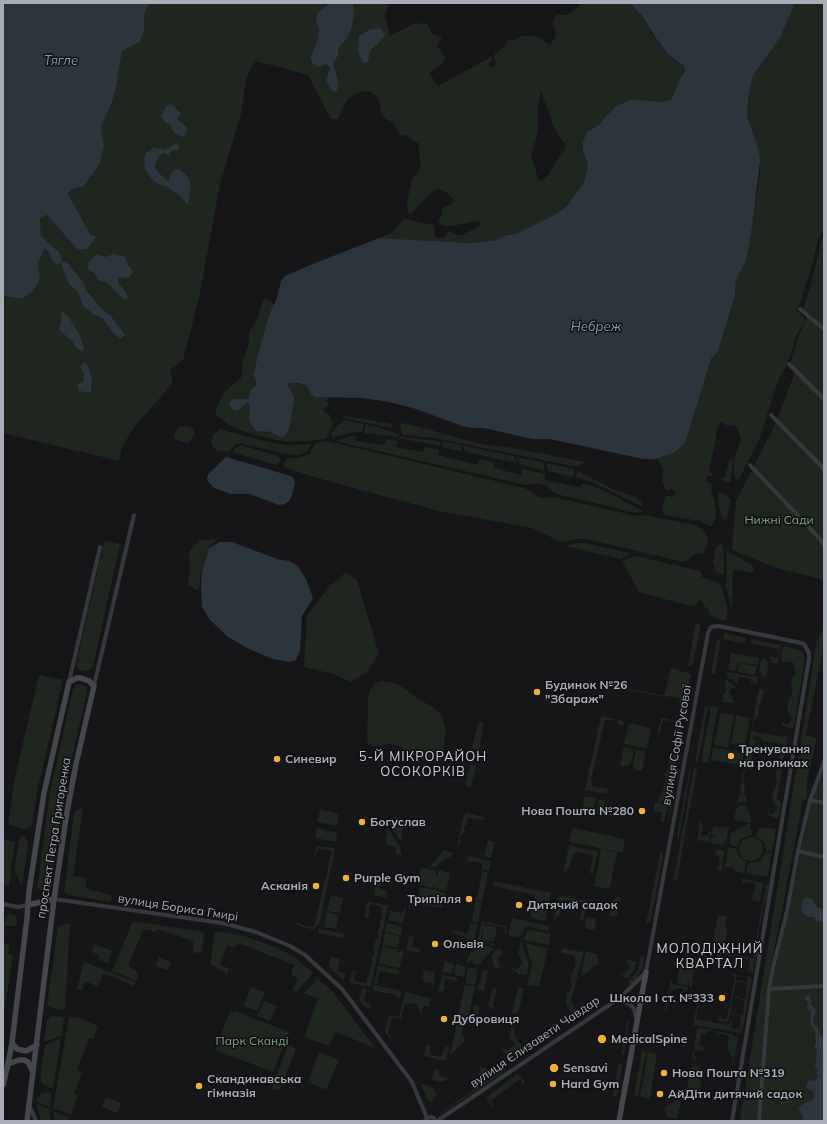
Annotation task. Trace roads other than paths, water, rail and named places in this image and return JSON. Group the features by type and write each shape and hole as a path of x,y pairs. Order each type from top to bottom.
{"street":[{"path":"800,309 824,329"},
{"path":"789,364 824,399"},
{"path":"771,416 824,469"},
{"path":"750,465 824,545"},
{"name":"проспект Петра Григоренка","path":"26,1121 37,1045 54,899 70,793 134,515"},
{"path":"69,682 100,548"},
{"name":"вулиця Софії Русової","path":"646,972 709,630 711,627 719,626 804,644 809,653 809,659 732,1121"},
{"path":"69,682 77,678 81,678 89,681 94,686"},
{"name":"проспект Петра Григоренка","path":"3,1083 12,1043 35,848 44,793 69,682"},
{"path":"759,1121 769,989 810,800 824,762"},
{"path":"810,800 824,803"},
{"path":"798,851 824,857"},
{"path":"3,904 18,908 54,899"},
{"name":"вулиця Бориса Гмирі","path":"54,899 222,923 256,932 290,946 305,955 342,989 412,1082 426,1119 432,1117 436,1121"},
{"path":"615,1001 646,972"},
{"path":"618,1121 646,972"},
{"path":"769,989 824,986"},
{"name":"вулиця Єлизавети Чавдар","path":"436,1121 615,1001 621,1001 631,1005 636,1014 637,1022"},
{"path":"12,1043 17,1049 26,1051 37,1045"},
{"path":"8,1064 19,1060 24,1060 28,1062 33,1072"},
{"path":"29,1105 36,1121"}],"water":[{"name":"Тягле","path":"3,3 149,3 144,15 144,31 140,42 122,51 116,88 111,105 101,126 104,145 100,163 83,187 72,189 68,194 90,234 96,237 87,249 78,250 47,215 40,218 41,236 60,253 62,261 57,265 51,259 49,252 45,249 38,263 40,279 32,292 22,299 3,296"},
{"path":"331,3 353,3 354,15 351,30 346,40 339,47 338,56 333,64 337,75 338,91 333,92 326,81 330,68 326,64 318,67 312,63 310,58 317,42 319,29 316,20 318,12"},
{"name":"Небреж","path":"630,3 795,3 781,36 753,76 748,99 747,116 758,147 760,160 752,228 746,261 736,280 735,296 718,351 711,359 685,443 675,452 657,459 643,459 550,439 532,439 484,428 462,426 416,409 389,402 363,398 315,397 311,394 307,386 299,383 288,383 287,385 294,396 294,402 289,430 285,436 281,437 270,432 256,431 249,420 250,410 248,403 246,403 239,410 235,411 232,409 229,405 231,400 248,399 251,390 256,386 256,381 253,376 261,342 270,313 277,298 281,281 285,276 379,238 471,243 496,240 507,235 516,234 558,213 568,205 584,182 588,165 583,150 583,142 587,132 600,124 617,106 632,99 660,102 671,100 684,73 684,66 668,54 655,37 643,17"},
{"path":"380,28 385,35 370,51 368,62 362,62 358,51 359,36 369,30"},
{"path":"169,104 173,105 181,113 177,119 187,127 186,134 182,137 173,132 171,125 165,122 161,116"},
{"path":"177,143 179,148 177,151 172,150 169,156 164,153 159,156 155,165 158,172 168,181 173,170 179,169 188,177 191,186 188,205 181,197 167,187 154,182 145,169 144,159 146,153 154,147 164,150"},
{"path":"97,254 105,257 114,254 125,257 128,265 133,271 130,277 118,277 118,283 126,292 128,299 122,298 107,283 98,280 94,273 87,268 89,261"},
{"path":"66,261 84,283 86,290 102,309 111,316 123,332 125,335 121,339 114,334 102,318 94,315 83,306 78,292 69,284 60,263"},
{"path":"60,310 68,316 80,336 84,349 82,352 59,330 62,317"},
{"path":"85,362 89,367 92,382 92,393 79,391 77,384 83,382 84,373 80,366"},
{"path":"226,457 291,476 295,483 289,501 285,504 279,505 250,494 231,494 214,488 207,480 208,474"},
{"path":"220,542 232,542 277,559 289,561 298,566 306,579 313,598 302,616 300,651 296,660 290,662 273,659 249,649 228,637 210,620 202,607 202,571 209,548"},
{"path":"806,897 813,899 816,907 824,910 824,925 820,921 817,922 814,917 809,917 801,911 802,901"},
{"path":"810,994 810,999 812,1001 811,1004 816,1010 813,1021 814,1025 818,1027 821,1037 824,1038 824,1121 803,1121 803,1116 798,1109 802,1104 811,1101 814,1098 813,1091 808,1089 806,1086 808,1081 814,1081 818,1077 816,1073 818,1070 815,1066 817,1051 814,1047 816,1042 815,1030 810,1024 811,1011 807,1008 808,1003 805,999 805,995 808,996"}],"place":[{"name":"Будинок №26 \"Збараж\"","path":"537,692"},
{"name":"Тренування на роликах","path":"731,756"},
{"name":"Синевир","path":"277,759"},
{"name":"Нова Пошта №280","path":"642,811"},
{"name":"Богуслав","path":"362,822"},
{"name":"Purple Gym","path":"346,878"},
{"name":"Асканія","path":"316,886"},
{"name":"Трипілля","path":"469,899"},
{"name":"Дитячий садок","path":"519,905"},
{"name":"Ольвія","path":"435,944"},
{"name":"Школа І ст. №333","path":"722,998"},
{"name":"Дубровиця","path":"444,1019"},
{"name":"MedicalSpine","path":"602,1039"},
{"name":"Sensavi","path":"554,1068"},
{"name":"Нова Пошта №319","path":"664,1073"},
{"name":"Hard Gym","path":"553,1084"},
{"name":"Скандинавська гімназія","path":"199,1086"},
{"name":"АйДіти дитячий садок","path":"660,1094"}],"district":[{"name":"5-Й МІКРОРАЙОН ОСОКОРКІВ","path":"423,764"},
{"name":"МОЛОДІЖНИЙ КВАРТАЛ","path":"710,956"}],"park label":[{"name":"Нижні Сади","path":"779,520"},
{"name":"Парк Сканді","path":"252,1041"}]}
